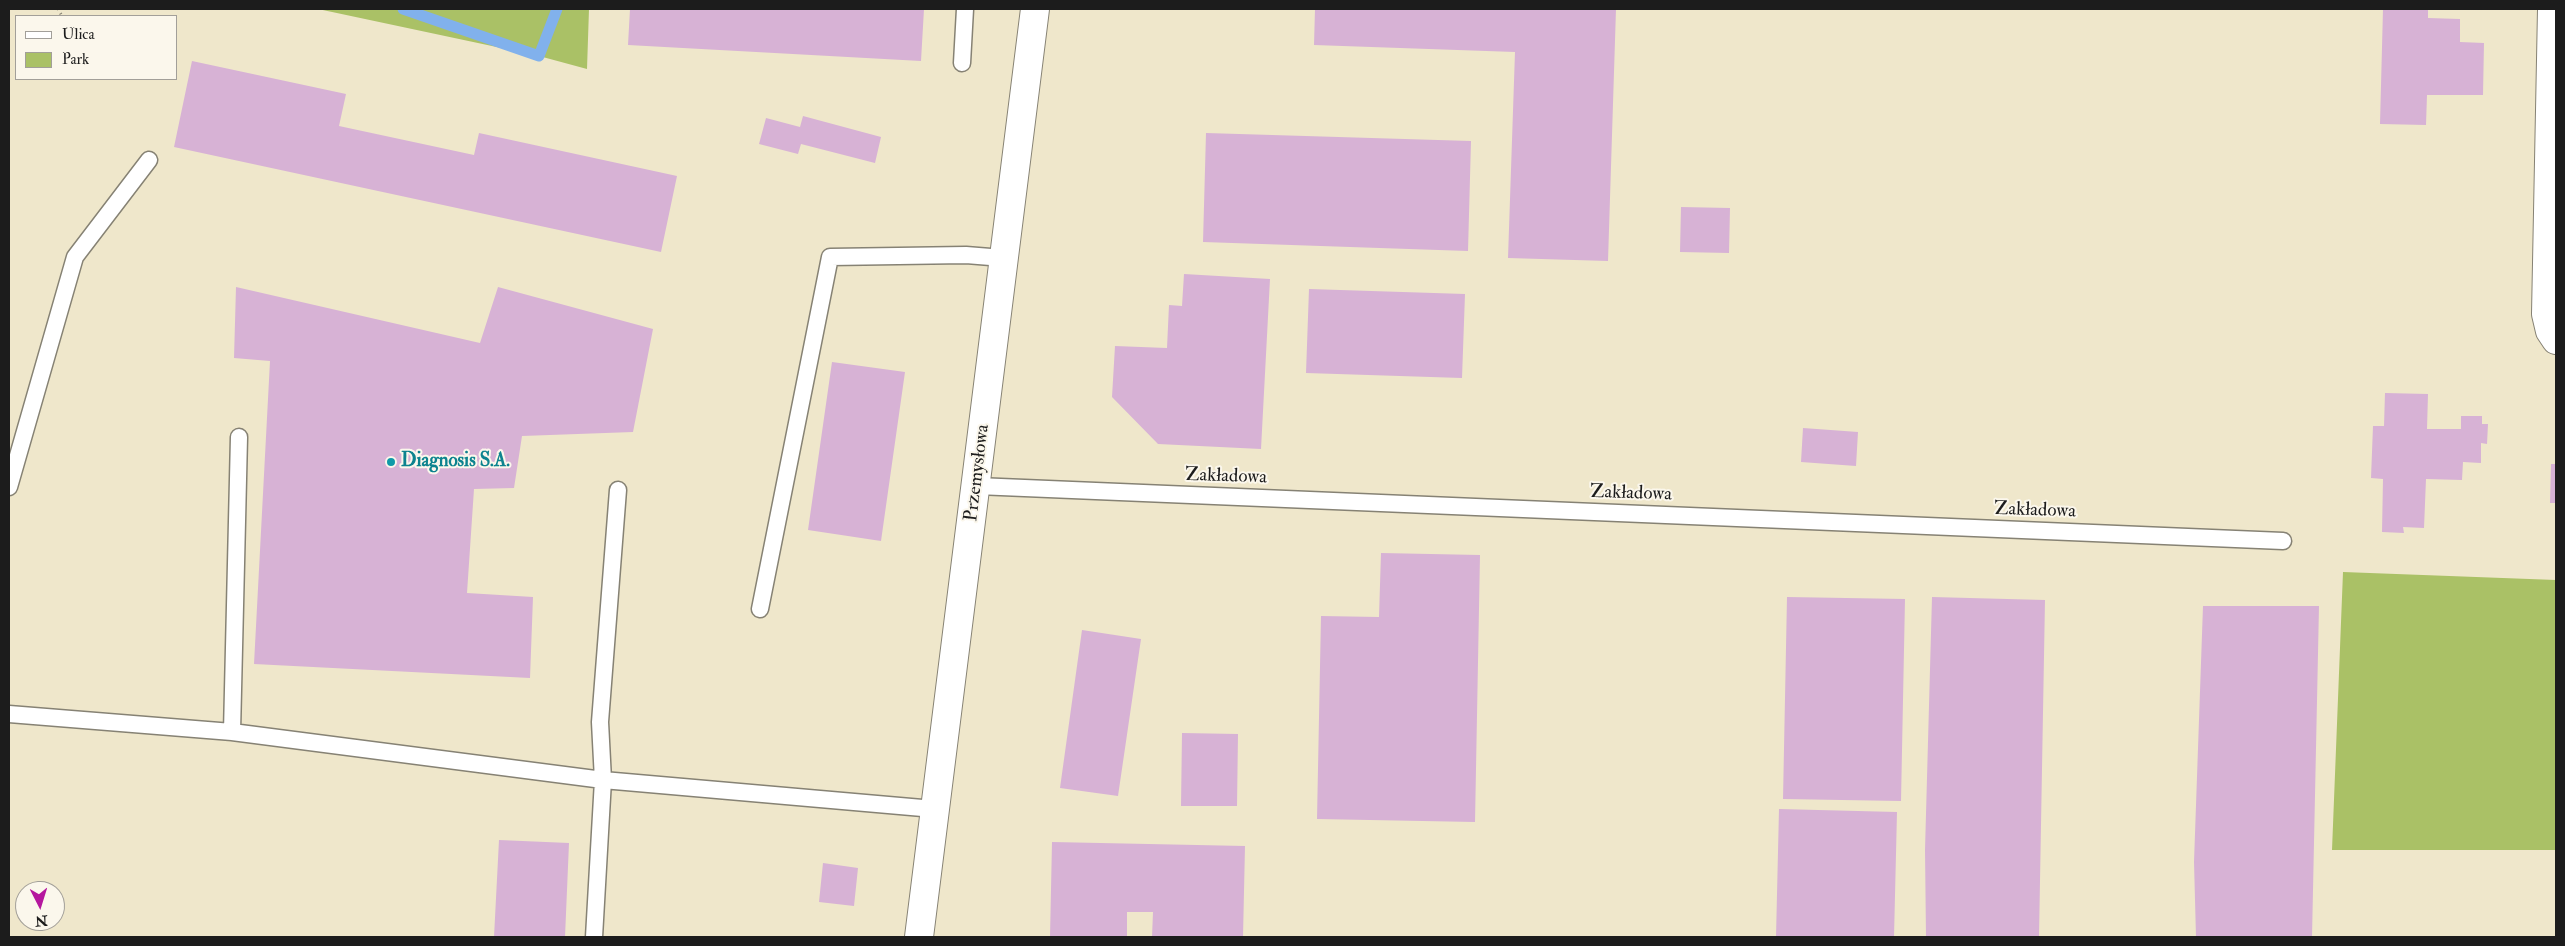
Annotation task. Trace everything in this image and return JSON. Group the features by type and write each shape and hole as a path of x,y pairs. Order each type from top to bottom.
{"street":[{"name":"Przemysłowa","path":"919,937 1035,9"},
{"path":"2552,9 2546,314 2550,331 2556,340"}],"lane":[{"path":"962,63 965,9"},
{"path":"9,486 75,257 149,160"},
{"path":"760,609 830,257 966,255 1003,258"},
{"path":"232,732 239,437"},
{"name":"Zakładowa","path":"976,486 2283,541"},
{"path":"594,937 603,780 600,722 618,490"},
{"path":"9,714 232,732 603,780 934,808"}],"green space":[{"path":"318,9 589,9 587,69 539,56"},
{"path":"2343,572 2556,580 2556,850 2332,850"}],"building":[{"path":"630,9 924,9 921,61 628,45"},
{"path":"1315,9 1616,9 1608,261 1508,258 1515,52 1314,45"},
{"path":"2383,9 2428,9 2428,18 2460,19 2460,42 2484,43 2483,95 2427,95 2426,125 2380,124"},
{"path":"192,61 346,94 339,126 474,155 479,133 677,176 661,252 174,147"},
{"path":"803,116 881,137 875,163 801,144 798,154 759,144 766,118 800,127"},
{"path":"1206,133 1471,141 1468,251 1203,242"},
{"path":"1681,207 1730,208 1729,253 1680,252"},
{"path":"1184,274 1270,279 1261,449 1158,444 1112,397 1115,346 1167,348 1169,305 1182,306"},
{"name":"Diagnosis S.A.","path":"236,287 480,343 498,287 653,329 633,432 522,436 514,488 474,489 467,593 533,597 530,678 254,664 270,361 234,358"},
{"path":"1309,289 1465,294 1462,378 1306,373"},
{"path":"832,362 905,372 881,541 808,530"},
{"path":"2385,393 2428,394 2427,429 2461,429 2461,416 2482,416 2482,424 2488,424 2487,444 2481,443 2481,463 2463,462 2462,480 2426,479 2424,528 2403,527 2404,533 2382,532 2383,479 2371,478 2373,426 2384,426"},
{"path":"1803,428 1858,432 1856,466 1801,462"},
{"path":"2551,464 2556,464 2556,503 2550,503"},
{"path":"1381,553 1480,555 1475,822 1317,819 1321,616 1379,617"},
{"path":"1787,597 1905,599 1901,801 1783,799"},
{"path":"1932,597 2045,600 2039,937 1926,937 1925,850"},
{"path":"2203,606 2319,606 2312,937 2196,937 2194,862"},
{"path":"1082,630 1141,639 1118,796 1060,788"},
{"path":"1182,733 1238,734 1237,806 1181,806"},
{"path":"1779,809 1897,812 1894,937 1776,937"},
{"path":"499,840 569,843 565,937 494,937"},
{"path":"1052,842 1245,846 1243,937 1152,937 1153,912 1127,912 1127,937 1050,937"},
{"path":"823,863 858,868 854,906 819,902"}],"waterway":[{"path":"403,9 539,56 557,9"}],"place":[{"name":"Diagnosis S.A.","path":"391,462"}]}
